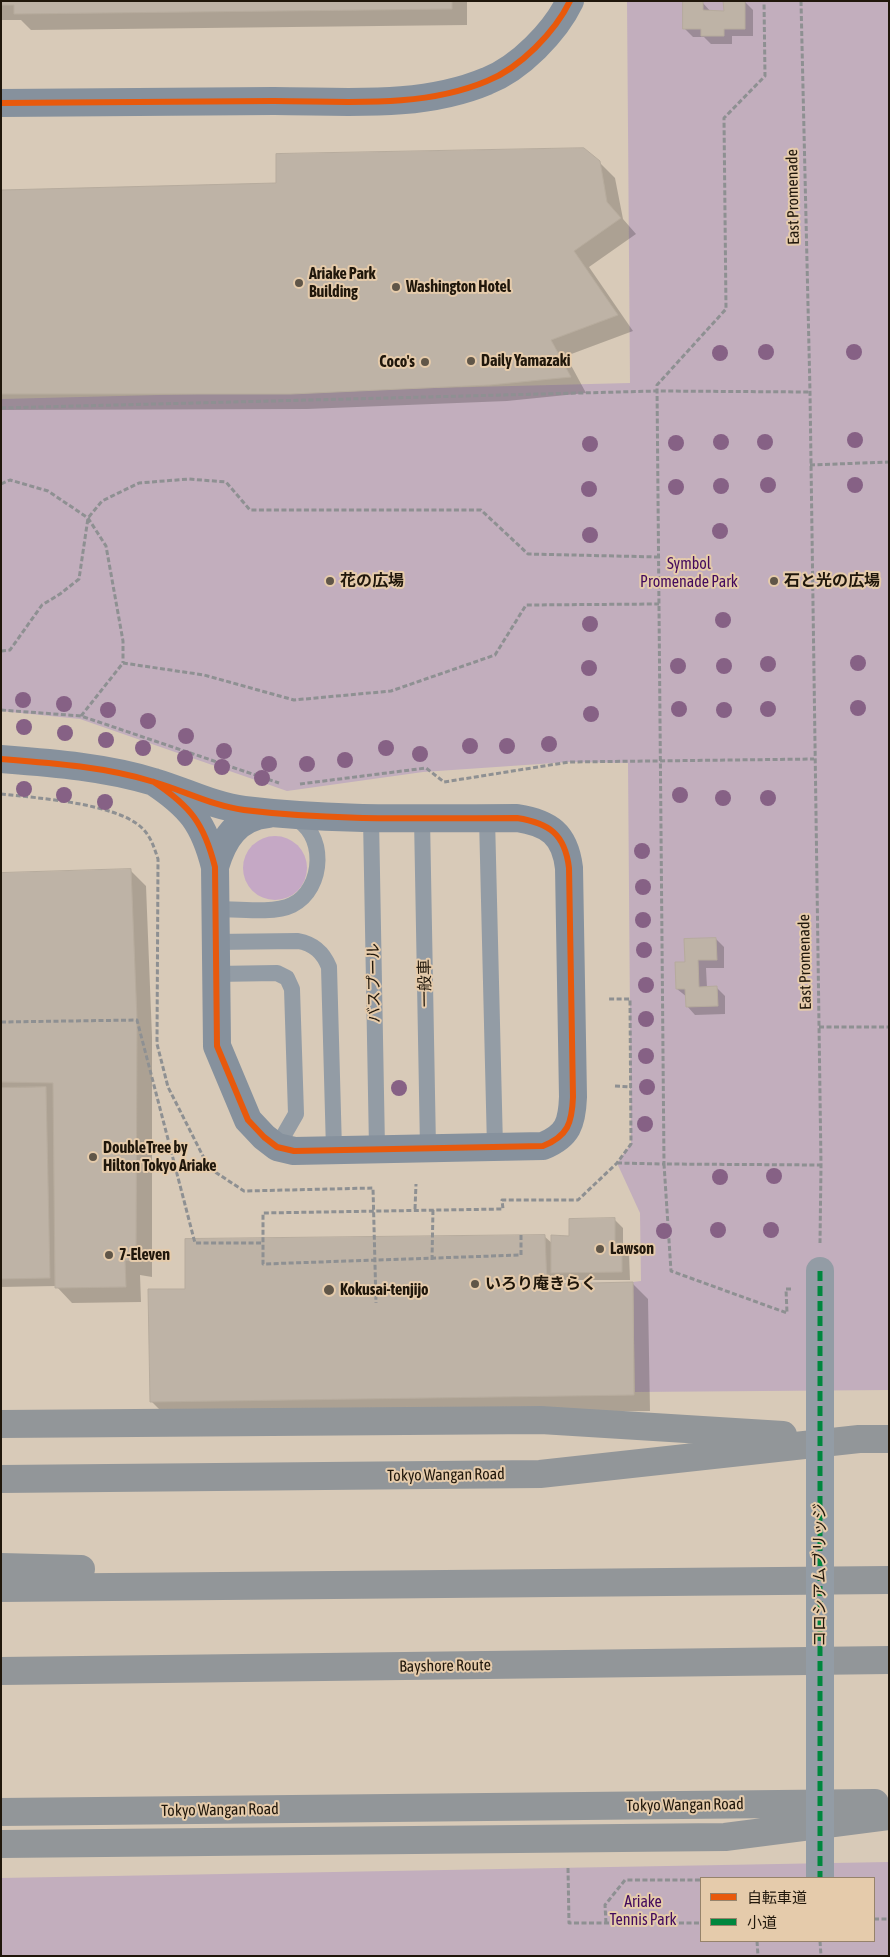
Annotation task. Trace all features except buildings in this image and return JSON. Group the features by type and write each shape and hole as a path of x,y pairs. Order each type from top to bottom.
{"highway":[{"path":"1,1424 541,1420 859,1439"},
{"name":"Tokyo Wangan Road","path":"1,1479 540,1474 859,1439 889,1439"},
{"path":"1,1567 554,1581"},
{"path":"1,1588 554,1581 889,1580"},
{"name":"Bayshore Route","path":"1,1671 889,1660"},
{"name":"Tokyo Wangan Road","path":"1,1812 889,1803"},
{"path":"1,1844 725,1837 889,1816"}],"street":[{"path":"1,103 387,101 451,93 488,81 508,70 540,43 554,28 570,1"},
{"path":"1,759 96,769 154,782 216,804 244,810 371,818 488,818 533,821 546,826 557,834 563,844 569,868 573,1111 560,1139 543,1146 294,1151 277,1147 264,1137 248,1120 217,1046 215,867 210,849 196,819 180,799 154,782"},
{"path":"215,867 224,841 232,830 251,818 278,812"},
{"name":"コロシアムブリッジ","path":"820,1271 820,1877"}],"lane":[{"path":"215,909 266,909 292,906 311,887 317,873 315,841 304,824 278,812"},
{"name":"バスプール","path":"371,818 377,1148"},
{"name":"一般車","path":"422,818 428,1148"},
{"path":"488,818 496,1147"},
{"path":"215,942 298,941 309,943 326,958 329,967 334,1150"},
{"path":"215,974 277,973 287,978 292,989 296,1114 277,1147"}],"path":[{"path":"764,1 765,76 724,118 726,309 657,385 662,760 664,1164 671,1271 787,1313 786,1289"},
{"path":"1,408 657,391 810,392"},
{"path":"810,465 889,462"},
{"path":"1,651 10,650 42,605 79,579 88,518 102,501 139,483 189,479 226,482 250,510 481,510 528,554 659,557"},
{"path":"1,484 10,480 48,491 88,518 106,546 122,641 123,663 81,716"},
{"path":"123,663 204,674 294,700 390,691 495,655 526,605 659,604"},
{"path":"1,710 81,716 287,786"},
{"path":"297,784 426,768 444,782 569,762 814,759"},
{"path":"521,1235 521,1256 263,1264 263,1213 503,1209 502,1200 578,1200 617,1163 631,1144 630,999 608,999"},
{"path":"1,1022 137,1020 196,1244 263,1243"},
{"path":"819,1027 889,1027"},
{"path":"614,1086 632,1087"},
{"path":"617,1163 822,1165"},
{"path":"416,1184 416,1209"},
{"path":"432,1260 433,1210"},
{"path":"375,1237 376,1303"},
{"path":"568,1867 569,1922 700,1923"},
{"path":"606,1923 604,1905 625,1880 700,1880"},
{"path":"875,1919 889,1919"},
{"path":"757,1942 758,1956"},
{"path":"820,1942 821,1956"}],"green space":[{"name":"Symbol Promenade Park","path":"627,1 889,1 889,1390 635,1392 633,1282 641,1281 640,1213 617,1163 631,1144 628,763 569,762 423,772 287,791 80,719 1,711 1,399 630,383"},
{"name":"Ariake Tennis Park","path":"889,1862 889,1956 1,1956 1,1878"}],"shaded area":[{"path":"269,836 281,836 298,845 305,856 307,868 305,880 298,891 281,900 269,900 257,895 248,886 243,874 243,862 248,850 257,841"}],"marked path":[{"path":"820,1271 820,1877"}],"cycle path":[{"path":"1,103 354,102 409,100 436,96 462,90 487,81 512,67 546,37 570,1"},
{"path":"1,759 98,769 154,782 210,802 244,810 278,814 346,817 517,818 538,823 554,832 564,847 569,868 573,1097 570,1121 563,1133 543,1146 294,1151 277,1147 264,1137 248,1120 217,1046 215,867 211,852 194,817 177,799 154,782"}],"place":[{"name":"Ariake Park Building","path":"299,283"},
{"name":"Washington Hotel","path":"396,287"},
{"name":"Daily Yamazaki","path":"471,361"},
{"name":"Coco's","path":"425,362"},
{"name":"花の広場","path":"330,581"},
{"name":"石と光の広場","path":"774,581"},
{"name":"DoubleTree by Hilton Tokyo Ariake","path":"93,1157"},
{"name":"Lawson","path":"600,1249"},
{"name":"7-Eleven","path":"109,1255"},
{"name":"いろり庵きらく","path":"475,1284"},
{"name":"Kokusai-tenjijo","path":"329,1290"}]}
